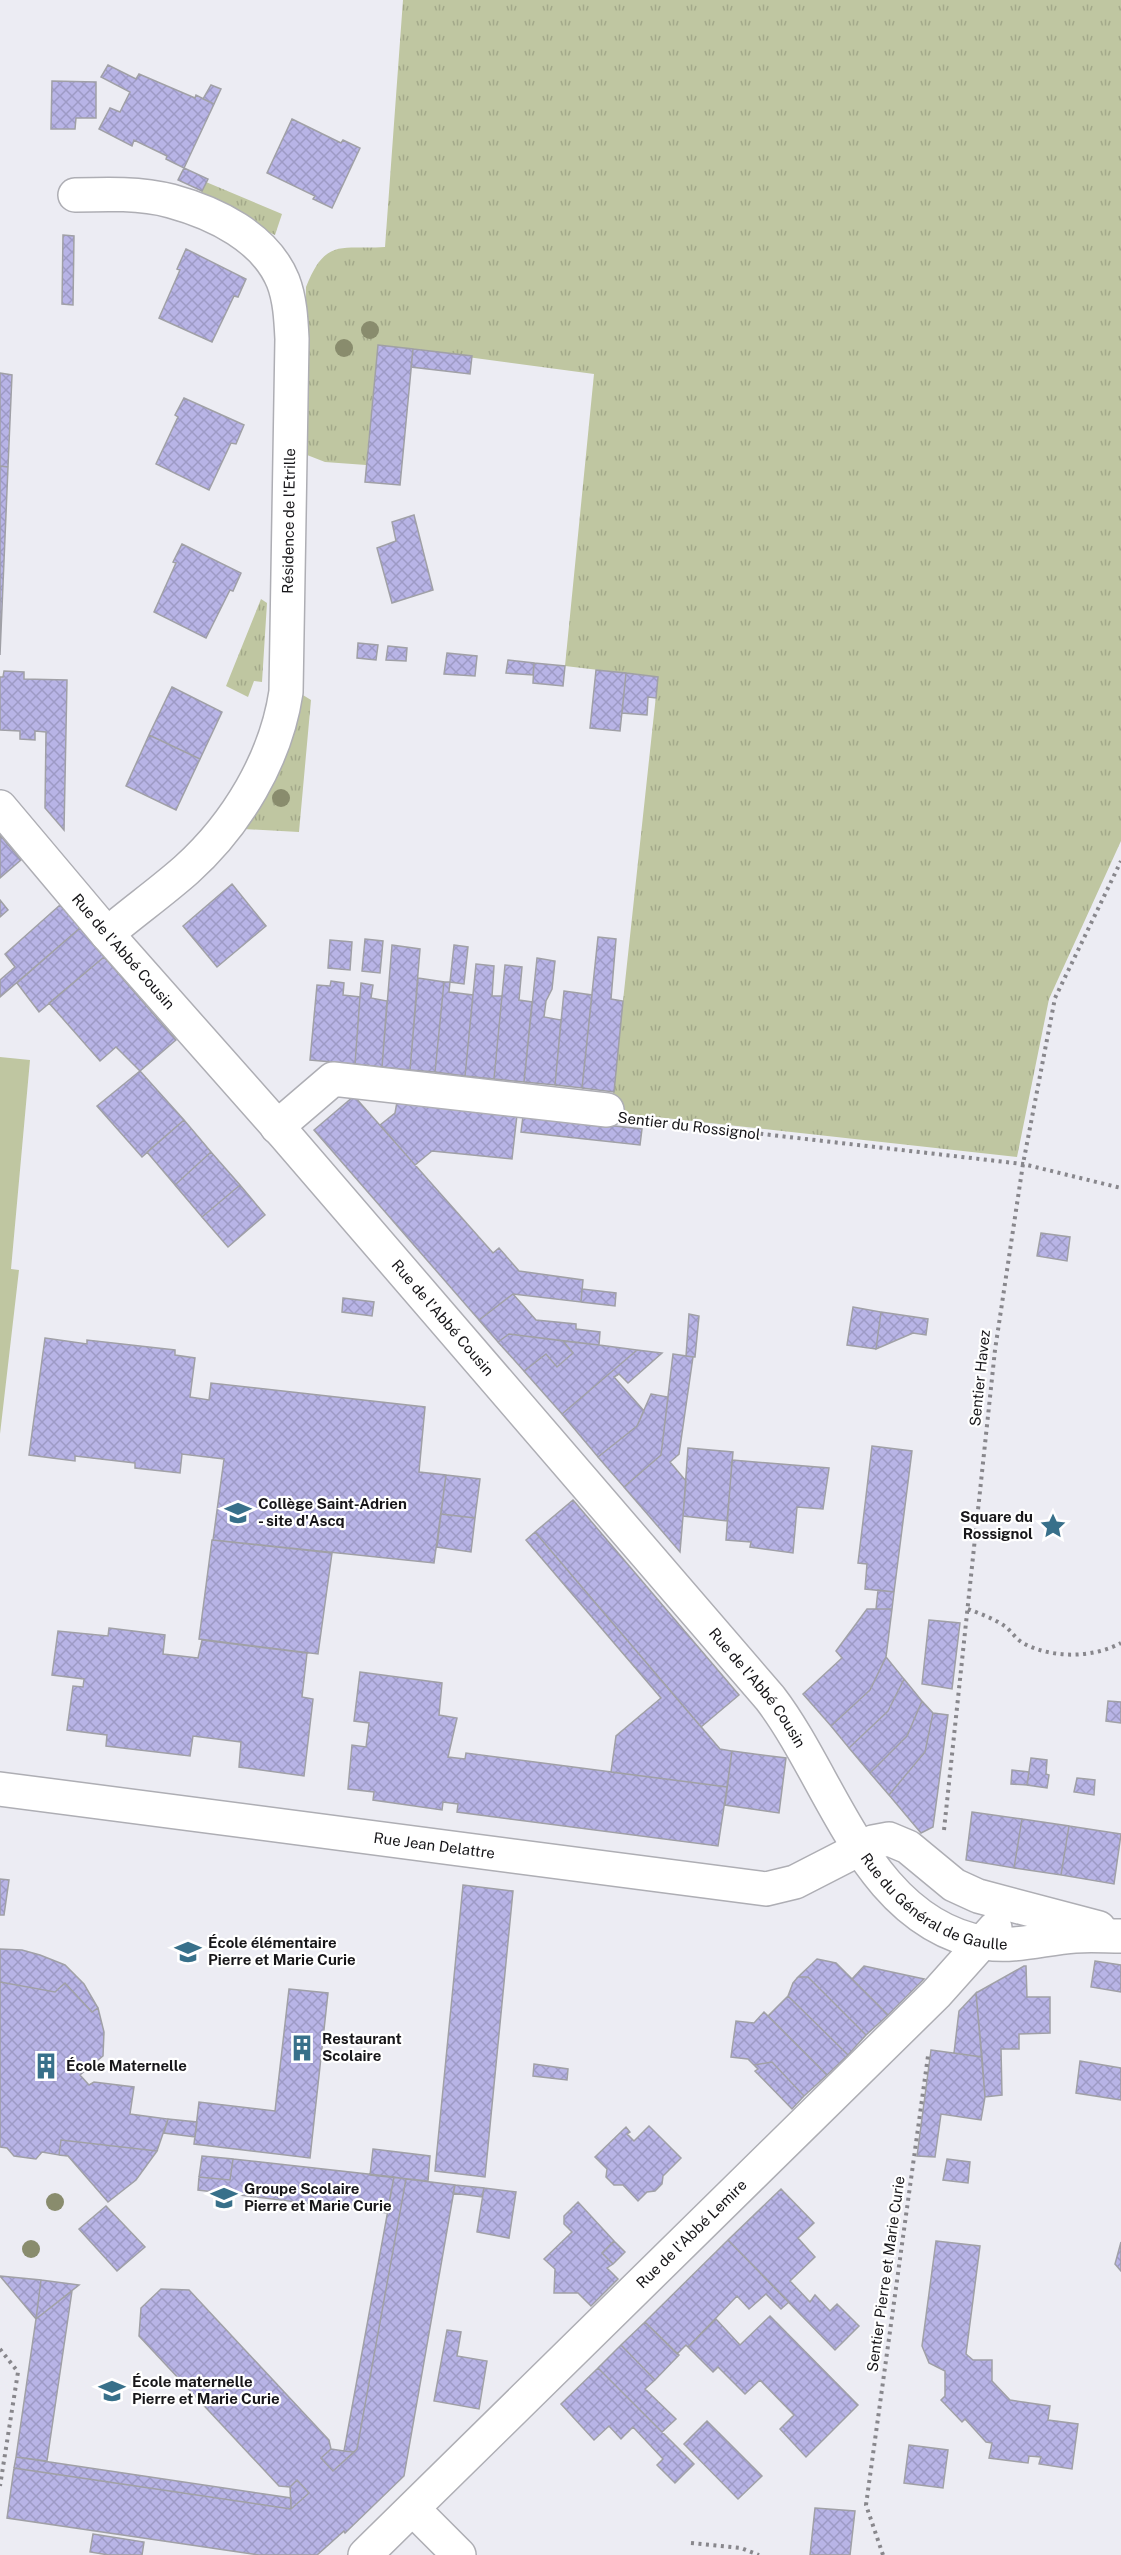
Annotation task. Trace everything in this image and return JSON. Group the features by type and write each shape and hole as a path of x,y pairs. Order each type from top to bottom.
{"street":[{"name":"Résidence de l'Etrille","path":"75,195 112,194 171,201 215,218 244,233 263,249 282,279 287,293 292,339 286,692 277,730 261,772 248,794 204,852 186,870 107,934"},
{"name":"Rue de l'Abbé Cousin","path":"0,807 107,934 277,1127 770,1698 790,1725 832,1803 861,1848"},
{"name":"Sentier du Rossignol","path":"277,1127 333,1079 607,1110"},
{"name":"Rue Jean Delattre","path":"0,1789 754,1888 777,1888 795,1882 861,1848"},
{"name":"Rue du Général de Gaulle","path":"881,1840 896,1840 908,1847 954,1885 978,1896 1121,1935 1075,1936 1001,1944 984,1943 954,1934 918,1914 891,1889 861,1848 881,1840"},
{"name":"Rue de l'Abbé Lemire","path":"365,2555 936,1994 984,1943 998,1924 1006,1905"},
{"path":"413,2509 459,2555"}],"path":[{"name":"Sentier Havez","path":"932,1869 944,1829 994,1350 1023,1164 1055,998 1121,861"},
{"name":"Sentier du Rossignol","path":"607,1110 607,1116 612,1117 1023,1164 1121,1188"},
{"path":"968,1609 1005,1627 1021,1642 1041,1651 1071,1655 1106,1651 1121,1643"},
{"name":"Sentier Pierre et Marie Curie","path":"883,2555 866,2505 928,2052"},
{"path":"0,2349 18,2372 0,2486"},
{"path":"691,2543 741,2548 759,2555"}],"green space":[{"path":"403,0 1121,0 1121,841 1049,999 1017,1157 611,1112 658,677 565,666 594,374 378,345 366,465 325,462 302,453 306,287 313,271 328,253 336,249 385,247"},
{"path":"206,182 282,214 275,235 197,200"},
{"path":"261,599 267,603 262,682 254,681 248,697 226,686"},
{"path":"298,692 311,700 299,832 244,829 273,784"},
{"path":"0,1057 30,1060 11,1269 19,1270 0,1434"}],"building":[{"path":"108,65 136,79 139,74 214,104 184,168 166,159 167,156 134,140 132,146 99,129 110,108 120,112 130,92 101,77"},
{"path":"52,81 96,82 96,118 76,118 75,129 51,129"},
{"path":"211,85 221,89 214,104 203,99"},
{"path":"292,119 341,143 343,140 360,148 332,208 313,199 315,196 267,173"},
{"path":"184,168 208,179 202,191 178,180"},
{"path":"63,235 74,236 73,305 62,304"},
{"path":"186,249 246,279 238,297 234,296 212,342 159,318 180,270 177,269"},
{"path":"378,345 413,349 400,485 365,482"},
{"path":"413,349 472,356 470,374 411,367"},
{"path":"0,373 12,375 8,467 0,466"},
{"path":"184,398 244,425 236,444 231,443 209,490 156,464 178,417 175,415"},
{"path":"0,466 8,467 0,655"},
{"path":"414,515 433,590 392,603 377,548 396,541 392,522"},
{"path":"182,544 241,573 206,638 154,612"},
{"path":"358,643 378,645 376,660 357,658"},
{"path":"388,646 407,648 406,661 386,660"},
{"path":"447,653 477,656 475,676 444,674"},
{"path":"508,660 534,663 533,675 506,673"},
{"path":"534,663 565,666 563,686 533,683"},
{"path":"596,670 626,673 620,731 590,728"},
{"path":"4,671 24,672 24,679 67,680 64,830 45,808 46,732 35,731 35,740 20,739 20,731 0,730 0,677 3,677"},
{"path":"626,673 658,677 656,698 648,697 647,715 622,713"},
{"path":"172,687 222,712 200,759 149,735"},
{"path":"149,735 200,759 176,810 126,786"},
{"path":"0,835 21,860 0,878"},
{"path":"232,884 266,926 217,967 183,926"},
{"path":"0,900 8,910 0,917"},
{"path":"60,905 80,928 0,997 0,980 15,967 5,954"},
{"path":"80,928 104,957 39,1012 17,983"},
{"path":"598,937 616,939 611,999 623,1001 614,1092 582,1088"},
{"path":"365,939 383,941 380,973 362,971"},
{"path":"330,940 352,942 350,970 328,968"},
{"path":"392,945 420,949 410,1070 382,1067"},
{"path":"454,945 468,947 464,984 450,982"},
{"path":"104,957 176,1040 140,1071 116,1047 100,1061 49,1003"},
{"path":"537,958 555,961 552,989 546,1001 544,1017 561,1020 555,1085 524,1082"},
{"path":"476,964 494,966 492,996 502,996 494,1079 465,1076"},
{"path":"505,965 522,967 519,1000 532,1002 524,1082 494,1079"},
{"path":"418,978 444,982 435,1072 410,1070"},
{"path":"331,981 344,983 343,995 360,997 355,1064 310,1060 317,985 330,986"},
{"path":"444,982 450,982 449,992 473,995 465,1076 435,1072"},
{"path":"361,983 373,985 371,998 387,1001 382,1067 355,1064"},
{"path":"564,991 592,995 582,1088 555,1085"},
{"path":"140,1071 184,1120 142,1157 97,1106"},
{"path":"354,1096 493,1253 499,1248 519,1271 583,1280 581,1302 513,1294 479,1320 314,1130"},
{"path":"397,1102 517,1115 512,1159 432,1151 415,1165 380,1125 395,1113"},
{"path":"523,1116 642,1129 640,1145 521,1132"},
{"path":"184,1120 211,1152 175,1185 147,1152"},
{"path":"211,1152 240,1185 202,1217 175,1185"},
{"path":"240,1185 265,1215 228,1247 202,1217"},
{"path":"1041,1233 1070,1237 1067,1261 1037,1256"},
{"path":"582,1289 616,1293 615,1306 581,1302"},
{"path":"513,1294 536,1320 576,1324 576,1329 600,1332 599,1345 509,1334 498,1342 479,1320"},
{"path":"343,1298 374,1302 372,1316 342,1312"},
{"path":"853,1307 881,1312 876,1349 847,1345"},
{"path":"881,1312 928,1319 926,1335 913,1333 876,1349"},
{"path":"689,1314 699,1316 695,1357 686,1356"},
{"path":"509,1334 563,1341 573,1353 557,1367 546,1354 524,1371 498,1342"},
{"path":"45,1338 87,1344 87,1340 175,1350 175,1355 195,1358 190,1397 209,1400 211,1383 425,1407 419,1472 446,1475 434,1563 213,1540 224,1459 182,1454 180,1473 135,1468 135,1463 75,1456 75,1461 29,1455"},
{"path":"563,1341 637,1350 562,1414 524,1371 546,1354 557,1367 573,1353"},
{"path":"637,1350 662,1353 628,1383 619,1374 614,1377 644,1411 637,1426 598,1457 562,1414"},
{"path":"673,1354 693,1357 679,1454 670,1462 686,1481 680,1552 624,1487 661,1455"},
{"path":"651,1394 668,1397 661,1455 624,1487 598,1457 637,1426"},
{"path":"872,1446 912,1451 894,1592 865,1589 867,1564 858,1563"},
{"path":"688,1448 733,1452 727,1521 683,1516"},
{"path":"732,1460 829,1468 823,1509 797,1507 793,1553 750,1547 751,1542 726,1540"},
{"path":"446,1475 480,1479 475,1518 441,1514"},
{"path":"573,1500 739,1695 701,1727 535,1532"},
{"path":"441,1514 475,1518 471,1552 437,1547"},
{"path":"535,1532 720,1749 732,1751 727,1787 611,1772 616,1736 661,1698 526,1540"},
{"path":"212,1540 332,1553 318,1654 199,1639"},
{"path":"878,1590 894,1592 892,1609 876,1609"},
{"path":"867,1609 892,1609 886,1657 870,1690 831,1726 803,1694 842,1658 836,1651"},
{"path":"929,1620 960,1623 952,1689 922,1684"},
{"path":"109,1628 165,1635 163,1654 198,1658 202,1640 307,1653 302,1697 313,1699 304,1776 239,1767 241,1742 193,1736 190,1756 106,1746 107,1735 67,1730 73,1686 83,1687 84,1679 52,1675 58,1631 108,1636"},
{"path":"886,1657 904,1679 888,1711 849,1748 831,1726 870,1690"},
{"path":"360,1672 442,1683 439,1715 457,1718 448,1757 465,1759 466,1753 727,1787 718,1846 457,1812 458,1804 443,1802 442,1810 373,1800 374,1792 348,1789 352,1745 366,1747 369,1723 354,1721"},
{"path":"904,1679 922,1701 907,1736 870,1773 849,1748 888,1711"},
{"path":"922,1701 933,1713 925,1752 889,1795 870,1773 907,1736"},
{"path":"1108,1701 1121,1702 1121,1723 1106,1721"},
{"path":"933,1713 948,1715 933,1827 921,1833 889,1795 925,1752"},
{"path":"732,1751 786,1758 779,1813 725,1805"},
{"path":"1031,1758 1047,1760 1046,1774 1049,1775 1047,1788 1027,1785"},
{"path":"1012,1770 1029,1772 1027,1785 1011,1784"},
{"path":"1077,1778 1095,1780 1094,1795 1074,1792"},
{"path":"972,1812 1022,1819 1014,1868 966,1860"},
{"path":"1022,1819 1069,1826 1061,1875 1014,1868"},
{"path":"1069,1826 1121,1834 1114,1884 1061,1875"},
{"path":"0,1879 9,1880 4,1915 0,1915"},
{"path":"463,1885 513,1891 485,2177 435,2171"},
{"path":"0,1949 22,1950 65,1965 84,1984 98,2008 92,2012 65,1983 55,1992 0,1982"},
{"path":"817,1959 836,1963 888,2015 866,2035 808,1977 798,1977"},
{"path":"1095,1961 1121,1965 1121,1992 1091,1987"},
{"path":"864,1966 924,1979 888,2015 852,1979"},
{"path":"1026,1966 1027,1997 1050,1997 1050,2033 1019,2034 1019,2049 1001,2049 1002,2095 985,2097 976,1993"},
{"path":"798,1977 808,1977 866,2035 848,2055 788,1996"},
{"name":"École Maternelle","path":"0,1982 55,1992 65,1983 92,2012 98,2008 104,2032 103,2056 80,2075 89,2085 94,2082 134,2087 130,2114 168,2119 157,2151 61,2140 59,2155 42,2152 36,2159 14,2156 7,2148 0,2147"},
{"name":"Restaurant Scolaire","path":"289,1989 328,1993 310,2158 194,2144 199,2102 275,2111"},
{"path":"976,1993 982,2057 954,2053 959,2011"},
{"path":"788,1996 848,2055 827,2075 768,2016"},
{"path":"764,2012 827,2075 804,2096 772,2062 754,2065 748,2059 731,2057 736,2021 754,2023"},
{"path":"931,2050 982,2057 985,2097 981,2120 941,2114 935,2157 917,2156"},
{"path":"1080,2061 1121,2068 1121,2100 1076,2093"},
{"path":"772,2062 804,2096 792,2109 755,2071 758,2069 754,2065"},
{"path":"534,2064 568,2069 567,2080 533,2076"},
{"path":"168,2119 197,2122 195,2137 164,2133"},
{"path":"649,2126 681,2158 663,2176 662,2184 655,2191 647,2192 638,2201 623,2185 614,2185 606,2177 607,2169 595,2157 626,2127 630,2132 627,2134 634,2141"},
{"path":"61,2140 157,2151 136,2180 108,2202 68,2156 59,2155"},
{"path":"373,2149 430,2156 428,2181 370,2175"},
{"path":"202,2156 233,2159 230,2180 199,2177"},
{"path":"233,2159 394,2177 387,2213 198,2190 199,2177 230,2180"},
{"path":"947,2159 970,2162 968,2183 943,2180"},
{"path":"394,2177 406,2179 357,2449 354,2452 344,2451"},
{"path":"406,2179 455,2185 404,2476 345,2533 344,2531 317,2555 259,2555 7,2518 14,2468 291,2509 309,2493 297,2480 290,2487 279,2486 139,2336 141,2308 161,2289 189,2290 329,2440 331,2449 321,2458 333,2471 357,2449"},
{"path":"455,2185 484,2188 482,2197 453,2193"},
{"path":"484,2188 516,2192 509,2238 477,2232"},
{"path":"781,2189 814,2223 798,2238 815,2257 790,2281 810,2302 815,2295 830,2311 837,2304 859,2326 835,2350 728,2240"},
{"path":"578,2202 614,2241 602,2253 613,2264 607,2268 618,2279 591,2306 578,2293 554,2293 555,2269 544,2259 572,2232 564,2224 564,2216"},
{"path":"106,2206 145,2247 117,2271 79,2229"},
{"path":"728,2240 789,2302 781,2309 766,2294 749,2309 737,2296 688,2347 686,2345 677,2354 645,2322"},
{"path":"614,2241 625,2252 613,2264 602,2253"},
{"path":"936,2241 980,2246 966,2354 973,2360 992,2360 992,2381 1010,2400 1050,2406 1048,2420 1078,2424 1072,2469 1039,2464 1041,2457 1029,2456 1028,2463 989,2458 992,2443 986,2442 965,2419 962,2422 941,2400 945,2396 945,2371 929,2363 922,2346"},
{"path":"1121,2242 1121,2271 1115,2264"},
{"path":"0,2276 41,2280 36,2319"},
{"path":"41,2280 79,2285 36,2319"},
{"path":"72,2291 47,2461 16,2457 36,2319"},
{"path":"770,2316 858,2405 806,2457 780,2429 794,2415 760,2380 745,2394 718,2367 713,2372 688,2347 716,2319 740,2345"},
{"path":"645,2322 679,2355 655,2380 621,2345"},
{"path":"447,2330 461,2332 457,2356 487,2361 479,2409 434,2401"},
{"path":"621,2345 655,2380 645,2389 676,2419 662,2432 598,2368"},
{"path":"598,2368 694,2464 675,2483 657,2465 663,2459 633,2427 621,2439 609,2426 594,2440 561,2404"},
{"path":"707,2421 762,2476 738,2499 684,2444"},
{"path":"909,2445 948,2450 943,2488 904,2483"},
{"path":"331,2449 354,2452 333,2471 321,2458"},
{"path":"16,2457 291,2498 291,2509 14,2468"},
{"path":"297,2480 309,2493 291,2509 290,2487"},
{"path":"815,2508 855,2511 850,2555 810,2555"},
{"path":"93,2534 144,2542 142,2555 109,2555 90,2552"}],"place":[{"name":"Collège Saint-Adrien - site d'Ascq","path":"238,1513"},
{"name":"Square du Rossignol","path":"1053,1526"},
{"name":"École élémentaire Pierre et Marie Curie","path":"188,1952"},
{"name":"Restaurant Scolaire","path":"302,2048"},
{"name":"École Maternelle","path":"46,2066"},
{"name":"Groupe Scolaire Pierre et Marie Curie","path":"224,2198"},
{"name":"École maternelle Pierre et Marie Curie","path":"112,2391"}]}
